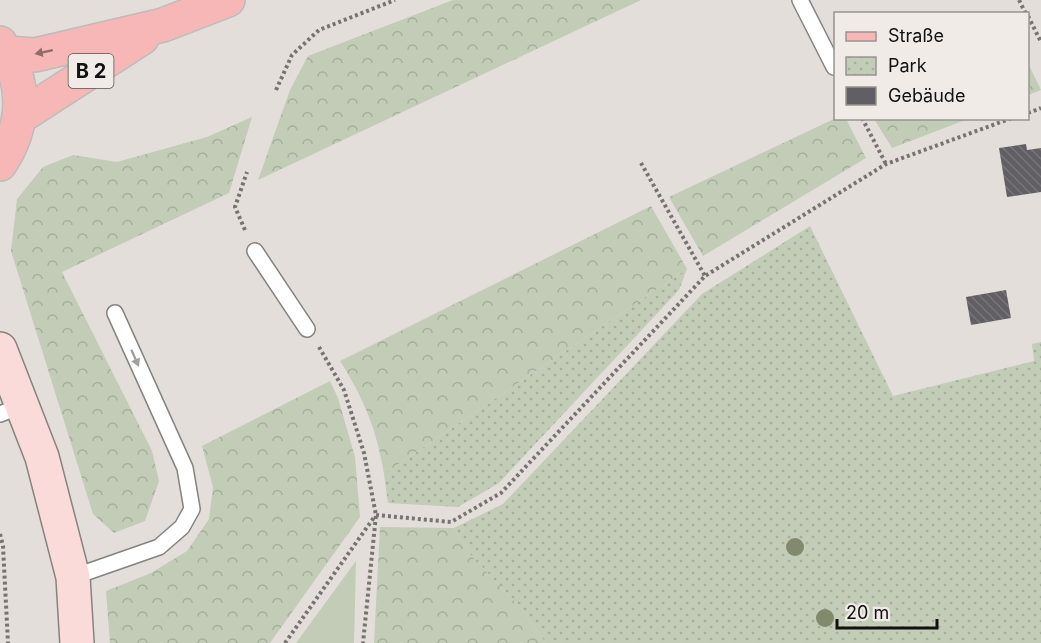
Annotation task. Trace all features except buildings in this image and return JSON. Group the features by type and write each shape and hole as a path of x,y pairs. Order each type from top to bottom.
{"main road":[{"name":"B 2","path":"4,48 35,55 163,25 228,0"},
{"name":"B 2","path":"20,117 163,25"},
{"path":"0,164 11,148 20,117 19,86 4,48"},
{"path":"0,349 11,410 42,457 73,577 77,643"}],"lane":[{"path":"800,0 834,67"},
{"path":"255,251 308,328"},
{"path":"73,577 159,548 182,527 192,509 185,468 115,313"}],"path":[{"path":"276,90 292,55 319,30 396,0"},
{"path":"1029,19 1041,42"},
{"path":"863,120 886,164"},
{"path":"376,515 451,522 501,493 705,276 886,164 1007,120"},
{"path":"641,164 705,276"},
{"path":"247,172 235,207 255,251"},
{"path":"308,328 344,390 364,453 376,515 363,643"},
{"path":"285,643 376,515"},
{"path":"0,534 3,546 8,643"}],"green space":[{"path":"453,0 641,0 258,180 290,90 308,56"},
{"path":"1029,65 1041,90 1029,95"},
{"path":"252,117 229,193 62,272 152,451 159,481 145,521 114,533 93,514 11,251 17,199 43,167 73,155 117,162 207,137"},
{"path":"834,119 847,120 866,158 703,256 669,197"},
{"path":"875,120 965,120 892,148"},
{"path":"651,206 687,269 384,474 378,443 368,415 340,361"},
{"path":"810,226 893,396 1034,361 1032,344 1041,342 1041,643 546,643 518,605 471,555 454,528 503,504 702,294"},
{"path":"687,269 679,290 499,483 458,507 388,503 384,474"},
{"path":"330,381 338,398 355,457 360,517 270,643 110,643 106,591 151,573 187,551 209,519 213,487 202,446"},
{"path":"380,527 454,528 471,555 518,605 546,643 374,643"},
{"path":"356,561 354,643 296,643"}]}
